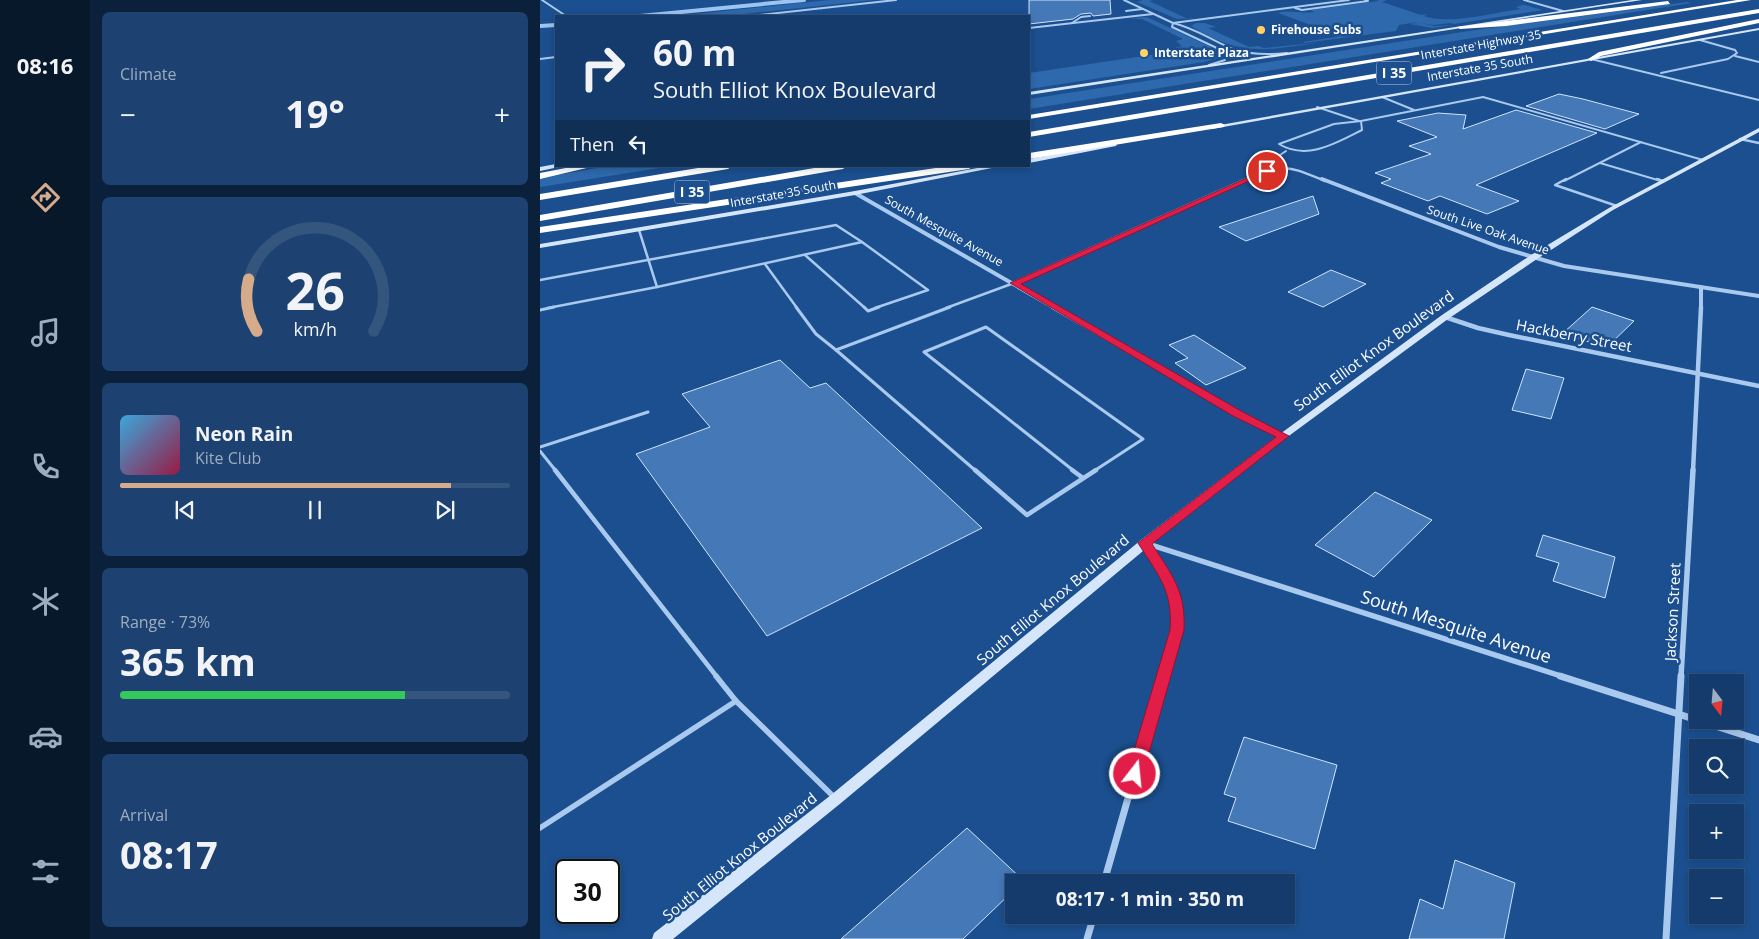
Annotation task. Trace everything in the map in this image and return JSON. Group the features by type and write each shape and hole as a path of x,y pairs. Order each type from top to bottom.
{"highway":[{"name":"Interstate Highway 35","path":"1030,117 1748,0"},
{"path":"1460,27 1506,24 1678,2"},
{"name":"Interstate Highway 35","path":"1030,135 1759,11"},
{"path":"1591,59 1598,54 1759,21"},
{"path":"1030,156 1221,125"},
{"path":"540,176 586,167"},
{"name":"I 35","path":"540,197 722,167"},
{"name":"I 35","path":"540,218 837,167"},
{"path":"540,230 962,167"}],"main road":[{"path":"1030,94 1640,0"},
{"name":"Interstate 35 South","path":"1030,161 1317,107 1759,29"},
{"name":"South Elliot Knox Boulevard","path":"660,939 836,799 1145,543 1283,436 1445,317 1534,256 1617,206 1759,130"},
{"path":"540,169 555,166"},
{"name":"Interstate 35 South","path":"540,246 855,193 994,167"}],"street":[{"path":"542,0 564,15"},
{"path":"1740,139 1759,143"},
{"name":"South Live Oak Avenue","path":"1277,168 1290,167 1499,247 1564,266 1759,296"},
{"path":"1014,283 1277,168"},
{"name":"South Mesquite Avenue","path":"855,193 1237,413 1283,436"},
{"name":"Jackson Street","path":"1666,939 1699,373 1701,287"},
{"name":"Hackberry Street","path":"1445,317 1501,333 1759,386"},
{"path":"1106,874 1177,630 1178,611 1172,587 1145,543"},
{"name":"South Mesquite Avenue","path":"1145,543 1759,740"},
{"path":"1087,939 1091,924"}],"lane":[{"path":"759,15 896,0"},
{"path":"1125,0 1173,23 1184,25 1230,47 1246,52 1274,54 1328,48"},
{"path":"1173,23 1348,0"},
{"path":"1294,7 1302,10 1368,1 1365,0"},
{"path":"1524,0 1562,11"},
{"path":"1126,11 1142,9"},
{"path":"1030,28 1153,14"},
{"path":"1072,23 1078,18 1090,16"},
{"path":"1173,23 1172,27 1222,50 1226,57 1216,63 1184,70"},
{"path":"1700,40 1735,50 1737,53 1735,56"},
{"path":"1658,74 1735,56 1759,62"},
{"path":"540,59 555,57"},
{"path":"1591,59 1759,100"},
{"path":"1382,97 1415,111"},
{"path":"1286,151 1280,144 1334,124 1361,121 1483,97 1703,160"},
{"path":"1317,107 1361,121"},
{"path":"1277,168 1280,155 1286,151 1304,152 1337,142 1362,130 1361,121"},
{"path":"1617,206 1556,185 1641,142"},
{"path":"1600,163 1663,181"},
{"path":"540,280 836,225 928,290 868,311 805,255"},
{"path":"639,230 657,287"},
{"path":"540,310 657,287 862,242"},
{"path":"765,264 816,334 1027,515 1143,439 986,327 924,352 1083,478"},
{"path":"836,350 1014,283"},
{"path":"540,446 648,412"},
{"path":"540,451 736,701 836,799"},
{"path":"540,828 736,701"}],"shaded area":[{"path":"829,0 874,0 734,15 686,15"},
{"path":"1154,0 1149,1 1186,18 1196,18 1177,19 1137,2"},
{"path":"1376,0 1387,0 1382,2 1421,15 1428,14 1424,16 1446,19 1459,19 1520,9 1516,7 1523,5 1506,0 1543,10 1454,24 1433,25 1420,23 1434,26 1452,25 1432,28 1410,24 1418,22 1399,25 1396,31 1304,43 1336,37 1331,35 1335,34 1278,13 1287,11 1314,12 1311,10 1379,1"},
{"path":"1691,3 1030,109 1030,99 1482,29"},
{"path":"1149,18 1219,51 1222,57 1204,62 1030,89 1030,73 1177,51 1174,48 1182,46 1176,41 1183,39 1142,19 1130,19"},
{"path":"1196,23 1205,23 1216,27 1208,28 1249,47 1258,46 1264,48 1323,42 1270,49 1241,47 1209,36 1191,26"},
{"path":"603,167 666,167 540,187 540,178"}],"building":[{"path":"1029,0 1110,0 1111,14 1093,16 1091,13 1081,14 1073,19 1030,24"},
{"path":"1559,94 1639,114 1605,129 1526,106"},
{"path":"1516,110 1597,133 1476,185 1519,201 1487,214 1440,196 1428,201 1381,183 1391,179 1375,173 1431,154 1409,146 1437,137 1397,121 1438,113 1466,115 1463,129"},
{"path":"1313,196 1319,214 1246,241 1219,227"},
{"path":"1331,270 1366,284 1323,307 1288,292"},
{"path":"1592,307 1634,321 1606,348 1563,333"},
{"path":"1194,335 1246,368 1206,385 1175,363 1188,358 1169,345"},
{"path":"780,360 810,388 826,383 982,528 767,636 636,454 710,427 682,394"},
{"path":"1526,369 1564,378 1551,419 1512,410"},
{"path":"1375,492 1432,520 1374,577 1315,545"},
{"path":"1543,535 1615,557 1605,598 1553,581 1559,563 1536,556"},
{"path":"1244,737 1337,765 1315,849 1228,821 1236,798 1224,794"},
{"path":"967,828 1016,874 1005,874 1005,899 963,939 841,939"},
{"path":"1455,860 1515,883 1504,939 1409,939 1420,899 1443,909"}],"waterway":[{"path":"650,15 804,0"},
{"path":"540,26 555,25"}],"place":[{"name":"Firehouse Subs","path":"1261,30"},
{"name":"Interstate Plaza","path":"1144,53"}],"route":[{"path":"1135,774 1177,630 1178,611 1172,587 1145,543 1283,436 1256,424 1014,283 1267,171"}]}
